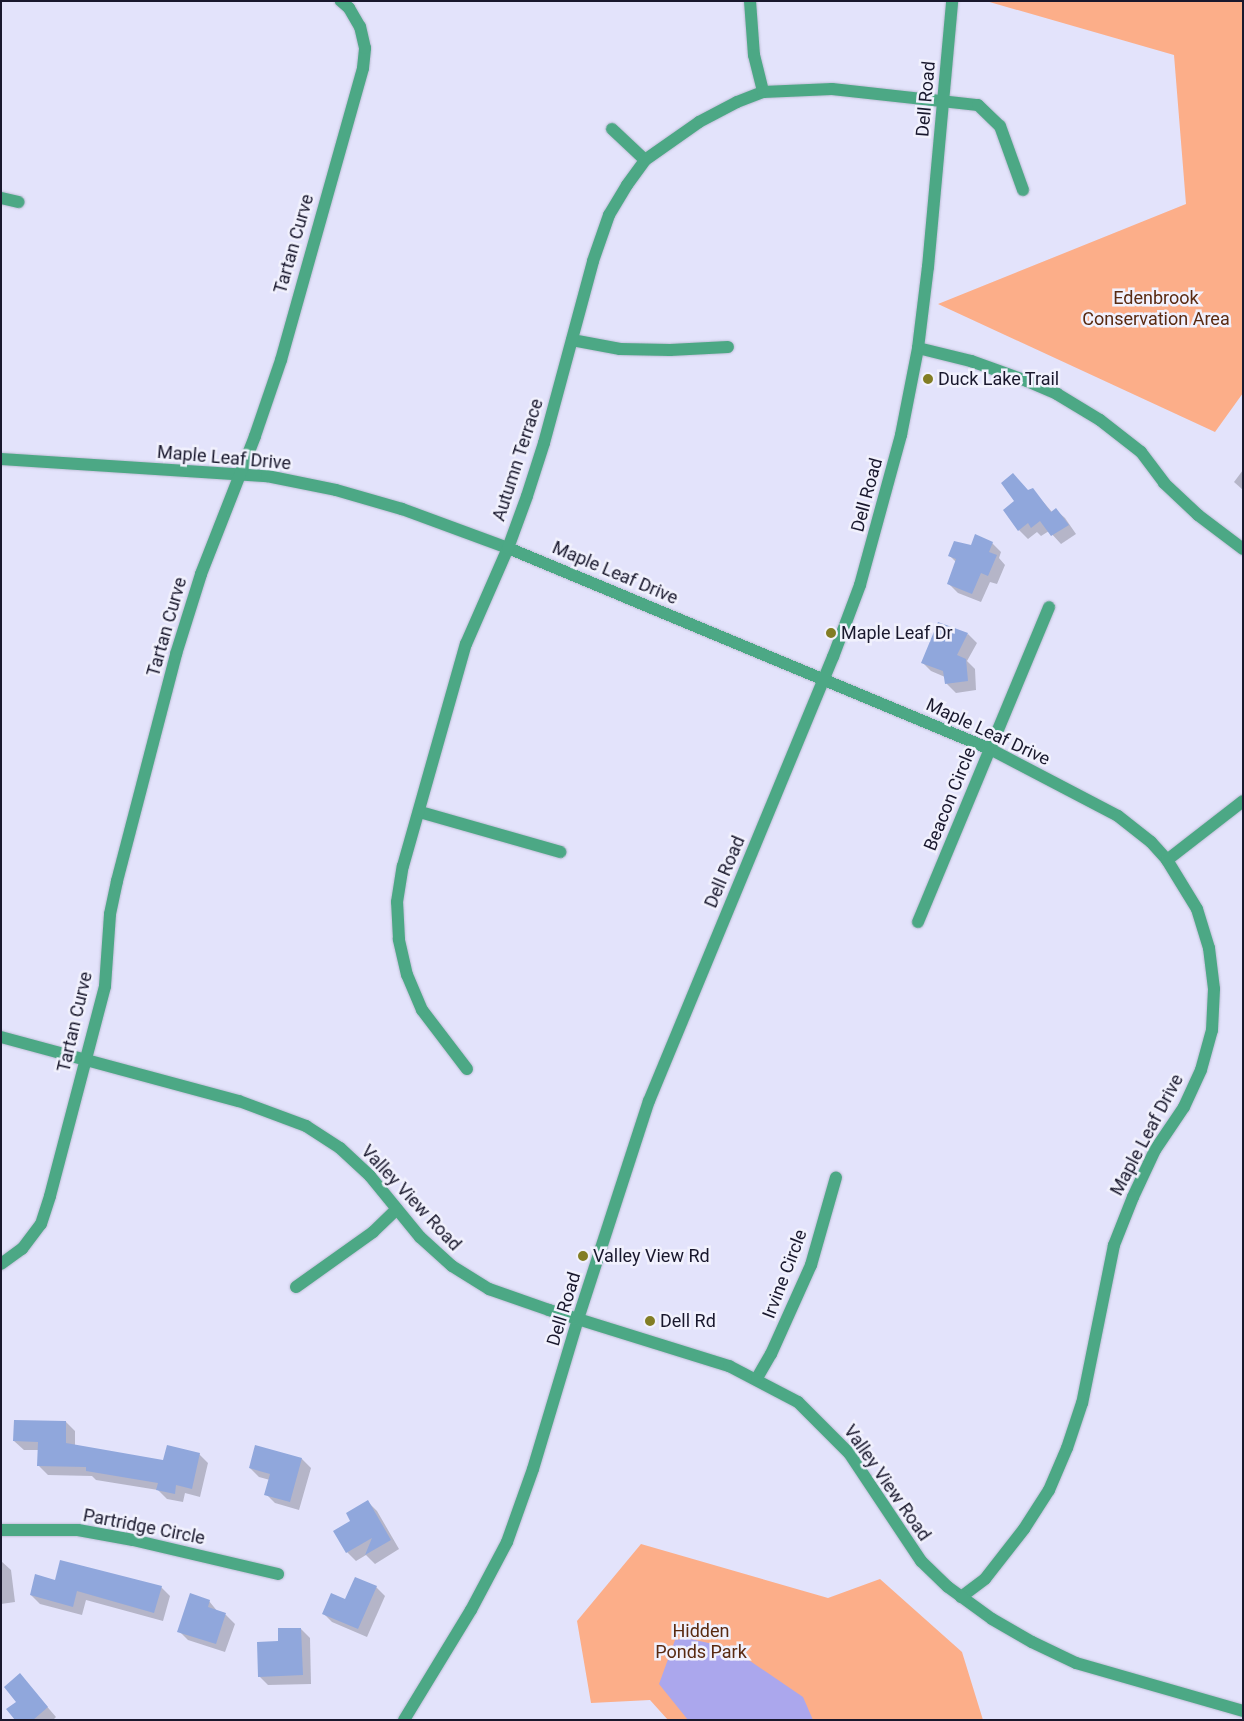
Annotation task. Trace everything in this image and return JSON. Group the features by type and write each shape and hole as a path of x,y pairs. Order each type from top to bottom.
{"street":[{"name":"Tartan Curve","path":"1,1264 22,1249 41,1224 105,986 113,897 176,654 201,574 281,360 362,68 365,48 360,27 349,8 341,1"},
{"path":"750,1 754,55 763,92"},
{"name":"Dell Road","path":"404,1720 471,1610 506,1542 533,1469 578,1319 649,1101 824,679 860,585 901,435 918,348 944,102 952,1"},
{"name":"Autumn Terrace","path":"467,1069 422,1010 407,975 399,939 397,902 403,866 420,812 466,644 508,548 544,443 593,261 609,215 645,160 699,122 737,102 763,92 832,89 978,105 1000,126 1023,190"},
{"path":"612,129 645,160"},
{"path":"1,198 19,202"},
{"path":"572,340 620,349 670,350 728,347"},
{"path":"918,348 971,361 1027,382 1056,394 1100,420 1141,452 1164,483 1198,514 1243,548"},
{"name":"Maple Leaf Drive","path":"1,459 239,476 267,476 336,490 402,509 508,548 990,749 1118,816 1151,842 1167,860 1197,909 1210,948 1214,989 1212,1030 1201,1070 1184,1107 1155,1150 1133,1196 1114,1245 1082,1403 1049,1490 1024,1529 985,1578 961,1597"},
{"name":"Beacon Circle","path":"918,922 1049,607"},
{"path":"1167,860 1243,801"},
{"path":"420,812 560,852"},
{"name":"Valley View Road","path":"1,1037 239,1101 306,1126 340,1148 370,1176 420,1237 452,1266 489,1289 729,1366 757,1378 798,1402 849,1453 921,1561 961,1597 1000,1624 1032,1642 1076,1662 1243,1711"},
{"name":"Irvine Circle","path":"757,1378 772,1354 811,1264 836,1177"},
{"path":"296,1287 373,1232 397,1209"},
{"name":"Partridge Circle","path":"1,1530 78,1530 133,1540 278,1574"}],"green space":[{"name":"Edenbrook Conservation Area","path":"986,1 1243,1 1243,393 1215,432 938,304 1186,204 1174,55"},
{"name":"Hidden Ponds Park","path":"641,1544 828,1598 880,1579 962,1652 983,1720 668,1720 650,1700 591,1703 577,1621"}],"shaded area":[{"path":"686,1638 731,1648 803,1697 813,1720 688,1720 659,1684 675,1640"}],"building":[{"path":"1013,473 1028,490 1033,488 1051,512 1056,508 1069,525 1051,536 1040,521 1031,528 1028,523 1018,531 1003,510 1014,501 1001,483"},
{"path":"975,534 993,542 989,552 997,555 988,576 981,573 972,594 947,584 956,559 948,556 954,541 971,545"},
{"path":"938,622 968,633 957,655 966,659 968,681 945,684 943,671 921,663"},
{"path":"14,1420 66,1421 66,1443 163,1460 167,1445 200,1453 192,1489 176,1485 175,1494 156,1490 158,1483 86,1471 86,1467 37,1466 38,1442 13,1441"},
{"path":"255,1445 302,1458 290,1502 264,1495 270,1474 249,1468"},
{"path":"368,1500 391,1540 365,1555 372,1538 346,1553 333,1531 350,1521 346,1513"},
{"path":"60,1560 162,1586 154,1613 77,1591 73,1607 30,1595 35,1574 55,1580"},
{"path":"355,1577 377,1586 358,1629 322,1614 331,1593 345,1599"},
{"path":"190,1593 210,1600 208,1607 226,1613 216,1644 177,1632"},
{"path":"278,1628 301,1628 303,1675 258,1677 257,1642 278,1641"},
{"path":"20,1673 48,1707 33,1720 15,1720 6,1709 16,1702 4,1687"}],"place":[{"name":"Duck Lake Trail","path":"928,379"},
{"name":"Maple Leaf Dr","path":"831,633"},
{"name":"Valley View Rd","path":"583,1256"},
{"name":"Dell Rd","path":"650,1321"}]}
